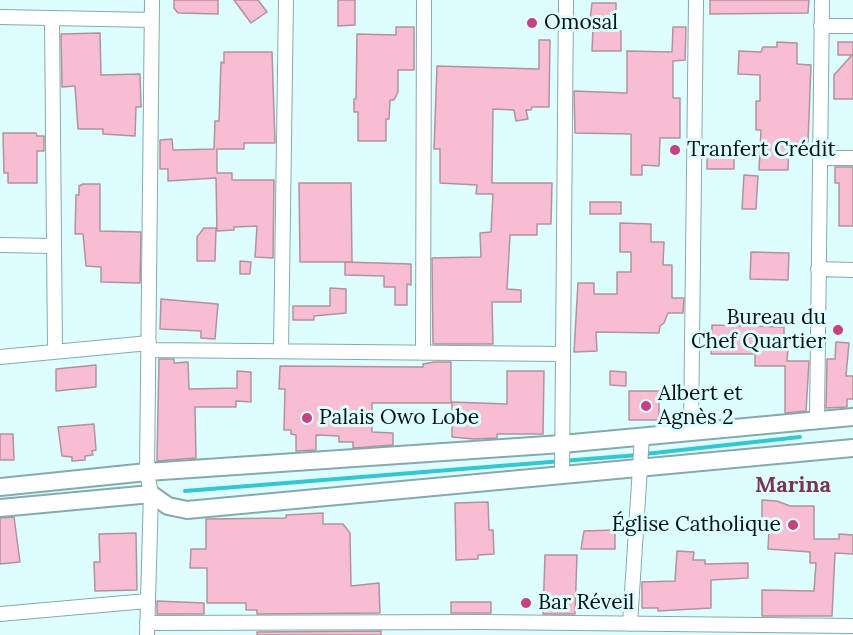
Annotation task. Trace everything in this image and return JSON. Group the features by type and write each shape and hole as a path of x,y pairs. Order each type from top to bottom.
{"street":[{"path":"152,0 147,472 151,494 147,629 534,629 630,624 853,626"},
{"path":"281,351 286,0"},
{"path":"423,353 424,0"},
{"path":"562,475 566,0"},
{"path":"691,432 696,0"},
{"path":"817,420 822,0"},
{"path":"0,17 152,20"},
{"path":"52,18 55,352"},
{"path":"821,26 853,26"},
{"path":"820,158 853,158"},
{"path":"0,245 53,246"},
{"path":"818,269 853,270"},
{"path":"0,357 149,346 281,351 563,354"},
{"path":"0,487 147,472 562,444 853,417"},
{"path":"630,624 642,436"},
{"path":"0,508 151,494 168,506 187,510 853,448"},
{"path":"0,614 147,601"}],"building":[{"path":"174,0 218,0 218,14 178,13 174,8"},
{"path":"234,0 258,0 267,12 251,23"},
{"path":"338,0 355,0 355,25 338,26"},
{"path":"710,0 809,0 808,13 710,14"},
{"path":"592,3 616,3 616,30 621,31 621,51 592,51 593,28 589,28"},
{"path":"396,27 414,27 414,70 398,70 398,92 394,100 390,100 389,119 386,119 386,141 358,141 358,112 354,112 357,34 396,35"},
{"path":"673,27 686,27 685,60 673,61 673,98 680,98 680,138 660,138 659,166 642,165 642,175 631,175 631,134 575,133 574,91 627,93 627,51 672,52"},
{"path":"100,33 101,75 140,74 141,107 136,107 135,136 103,134 103,129 78,129 75,86 62,87 61,34"},
{"path":"539,40 550,40 549,107 532,107 531,110 526,110 528,119 516,121 514,110 493,109 492,183 552,183 551,224 537,224 537,235 510,235 507,289 521,290 521,302 492,302 493,344 433,344 432,258 481,257 480,233 491,232 493,194 476,194 477,185 440,183 440,149 434,149 437,66 539,69"},
{"path":"777,42 797,43 797,64 811,65 808,142 789,143 788,170 759,170 761,130 756,130 756,101 760,101 760,75 738,74 739,51 761,52 763,47 777,47"},
{"path":"838,42 853,42 853,99 834,99 834,75 852,55 838,55"},
{"path":"224,52 272,52 275,143 244,143 244,149 217,149 217,173 232,173 232,180 274,180 273,258 255,257 257,226 234,227 234,230 217,231 216,178 168,181 168,169 160,169 160,140 172,139 173,150 214,149 215,121 219,121 221,62 224,63"},
{"path":"3,133 36,133 37,136 44,136 44,151 37,151 37,183 8,183 8,173 4,173"},
{"path":"707,156 734,157 734,169 707,169"},
{"path":"835,167 853,167 853,226 839,226 839,183 835,183"},
{"path":"744,175 758,176 756,209 742,209"},
{"path":"299,183 351,183 352,262 300,262"},
{"path":"100,184 100,231 141,232 140,283 101,282 101,267 86,266 83,234 75,234 76,195 79,195 79,186"},
{"path":"590,202 621,202 621,214 590,214"},
{"path":"620,223 651,224 651,242 664,242 663,265 672,265 672,298 684,298 683,313 668,313 664,323 660,326 659,333 596,332 597,351 574,352 578,283 594,283 594,294 617,294 617,272 631,272 631,252 620,252"},
{"path":"204,228 216,228 215,261 197,261 197,237"},
{"path":"751,252 789,253 788,280 750,279"},
{"path":"240,261 251,262 250,274 240,274"},
{"path":"345,262 411,264 411,285 407,284 407,305 395,305 395,287 384,287 384,276 345,275"},
{"path":"330,288 346,289 346,313 314,316 314,320 293,320 293,306 330,306"},
{"path":"161,299 218,304 215,339 201,338 201,331 160,329"},
{"path":"712,325 784,327 784,348 788,348 787,361 809,361 806,411 785,413 785,366 755,366 755,354 711,354"},
{"path":"836,342 849,343 846,376 853,376 853,399 847,399 847,407 826,408 827,359 835,359"},
{"path":"159,359 174,359 174,363 188,362 189,389 237,388 237,371 251,372 251,402 236,401 236,407 195,407 196,458 157,461"},
{"path":"451,362 451,403 372,403 372,432 393,433 393,445 353,448 353,442 339,442 339,436 316,435 316,450 296,451 296,435 291,434 291,430 284,430 285,389 279,389 280,366 423,367 423,364"},
{"path":"96,365 96,387 56,391 56,369"},
{"path":"507,371 544,371 543,434 497,434 497,438 474,439 452,437 452,402 507,404"},
{"path":"610,371 626,372 626,386 610,385"},
{"path":"629,391 659,391 659,420 629,420"},
{"path":"94,424 96,450 92,451 93,455 85,456 85,460 72,461 72,457 62,456 58,427"},
{"path":"0,434 13,434 14,460 0,460"},
{"path":"762,500 777,501 790,506 814,506 814,539 839,539 839,534 853,535 853,554 835,553 832,616 762,616 762,590 814,591 816,563 810,563 810,552 768,549 769,529 762,528"},
{"path":"488,502 489,530 493,530 494,554 478,555 478,559 456,560 455,503"},
{"path":"323,513 323,524 343,524 350,533 351,586 379,583 380,613 257,614 257,610 246,610 246,603 207,603 207,568 190,568 191,549 206,549 206,519 286,518 286,515"},
{"path":"14,517 20,562 0,564 0,518"},
{"path":"615,530 615,549 581,549 584,531"},
{"path":"136,533 137,590 95,591 94,562 100,562 99,534"},
{"path":"677,551 694,552 693,560 705,560 705,564 748,563 748,578 711,580 711,608 658,611 658,608 642,608 642,582 675,581"},
{"path":"545,555 577,555 575,614 543,614"},
{"path":"157,601 204,603 204,614 157,614"},
{"path":"451,602 491,602 491,613 451,613"},
{"path":"381,631 381,635 257,635 257,632"}],"waterway":[{"path":"645,454 800,437"},
{"path":"185,491 638,455"}],"place":[{"name":"Omosal","path":"532,23"},
{"name":"Tranfert Crédit","path":"675,150"},
{"name":"Bureau du Chef Quartier","path":"838,330"},
{"name":"Albert et Agnès 2","path":"646,406"},
{"name":"Palais Owo Lobe","path":"307,418"},
{"name":"Église Catholique","path":"793,525"},
{"name":"Bar Réveil","path":"526,603"}],"district":[{"name":"Marina","path":"793,486"}]}
